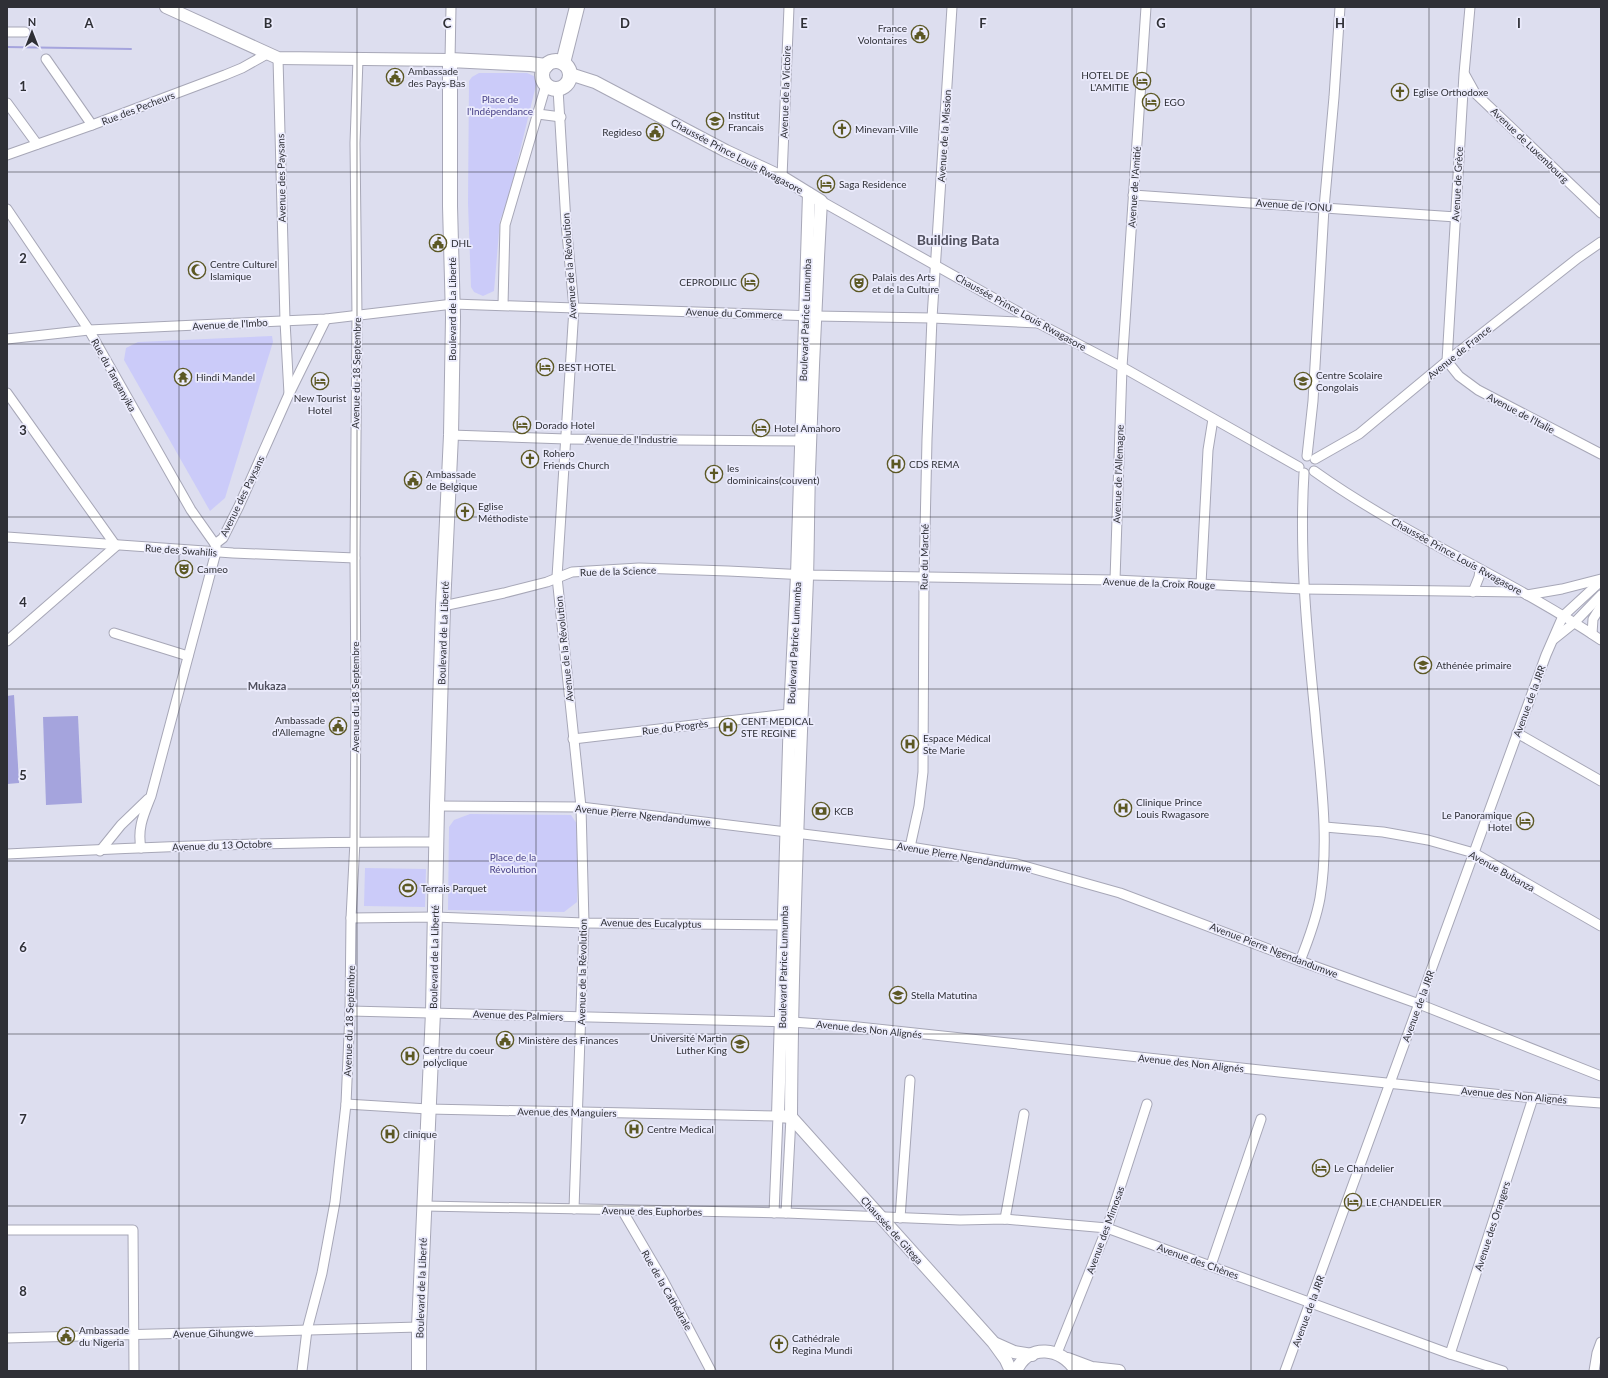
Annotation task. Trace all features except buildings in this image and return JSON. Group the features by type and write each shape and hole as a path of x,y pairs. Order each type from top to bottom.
{"highway":[{"path":"559,66 544,70 542,78 552,87 566,84 569,80 559,66 569,7"},
{"path":"559,66 577,7"},
{"path":"450,60 559,66"},
{"name":"Boulevard de La Liberté","path":"425,1206 433,1012 443,606 451,435 453,304 450,206 450,60"},
{"name":"Boulevard de la Liberté","path":"418,1371 425,1206"}],"main road":[{"path":"166,7 278,58 450,60"},
{"name":"Chaussée Prince Louis Rwagasore","path":"559,66 595,82 726,151 782,177 821,201"},
{"name":"Boulevard Patrice Lumumba","path":"791,1117 787,1021 795,713 802,575 810,316 809,194"},
{"name":"Boulevard Patrice Lumumba","path":"810,316 821,201"},
{"name":"Boulevard Patrice Lumumba","path":"778,1116 787,1021"},
{"path":"778,1116 791,1117"},
{"name":"Chaussée de Gitega","path":"791,1117 993,1342 1006,1360 1011,1371"},
{"name":"Chaussée de Gitega","path":"993,1342 1014,1352 1032,1355 1040,1352 1049,1352 1062,1356"},
{"path":"1016,1371 1023,1360 1032,1355"},
{"path":"1062,1356 1076,1371"},
{"path":"1062,1356 1092,1368 1119,1371"}],"street":[{"path":"450,60 451,7"},
{"name":"Avenue de la Victoire","path":"782,177 789,7"},
{"name":"Avenue de la Mission","path":"936,266 952,7"},
{"name":"Avenue de l'Amitié","path":"1122,367 1146,7"},
{"path":"1302,470 1311,473 1317,465 1311,458 1324,208 1340,7"},
{"name":"Avenue de Grèce","path":"1447,361 1464,74 1470,7"},
{"path":"7,32 25,32"},
{"name":"Rue des Pecheurs","path":"7,155 225,75 242,68 267,54"},
{"name":"Avenue des Paysans","path":"278,58 285,321 289,394"},
{"path":"46,59 92,125"},
{"name":"Avenue du 18 Septembre","path":"302,1371 307,1330 322,1273 335,1202 346,1104 350,1011 351,918 355,841 357,316 355,143 358,59"},
{"name":"Avenue de Luxembourg","path":"1464,74 1475,93 1601,213"},
{"path":"503,305 505,225 538,114 552,87"},
{"name":"Avenue de la Révolution","path":"552,87 560,117 566,223 574,308 557,577 581,807 584,923 574,1209"},
{"path":"7,103 37,144"},
{"path":"538,114 560,117"},
{"name":"Avenue de l'ONU","path":"1133,194 1456,217"},
{"name":"Chaussée Prince Louis Rwagasore","path":"821,201 1038,323 1122,367 1302,470"},
{"name":"Rue du Tanganyika","path":"7,209 89,330 191,510 216,548"},
{"name":"Avenue de France","path":"1311,458 1359,434 1447,361 1578,258 1601,242"},
{"name":"Rue du Marché","path":"910,847 919,806 923,772 924,578 927,439 932,318 936,266"},
{"name":"Avenue de l'Imbo","path":"7,339 89,330 326,319 453,304"},
{"name":"Avenue du Commerce","path":"453,304 810,316 932,318 1038,323"},
{"name":"Avenue des Paysans","path":"141,848 139,838 141,821 151,796 216,548 223,538 239,506 289,394 326,319"},
{"name":"Avenue de l'Italie","path":"1447,361 1459,376 1478,390 1601,454"},
{"name":"Avenue de l'Allemagne","path":"1115,580 1122,367"},
{"path":"7,393 116,546 7,641"},
{"path":"1201,584 1208,450 1213,419"},
{"name":"Avenue de l'Industrie","path":"451,435 566,439 806,441"},
{"path":"1300,962 1312,932 1319,899 1323,870 1325,827 1304,590 1302,458 1311,458"},
{"name":"Chaussée Prince Louis Rwagasore","path":"1314,471 1337,487 1480,570 1524,593 1601,640"},
{"name":"Rue des Swahilis","path":"7,537 116,546 216,548 355,558"},
{"name":"Rue de la Science","path":"443,606 547,582 572,572 639,568 802,575"},
{"path":"1473,592 1480,570"},
{"name":"Avenue de la Croix Rouge","path":"802,575 1115,580 1304,590 1524,593 1562,589 1601,580"},
{"path":"1563,616 1601,580"},
{"name":"Avenue de la JRR","path":"1552,641 1574,623 1601,595"},
{"path":"1592,634 1593,620 1601,606"},
{"name":"Avenue de la JRR","path":"1286,1371 1517,733 1563,616"},
{"path":"114,633 188,656"},
{"name":"Rue du Progrès","path":"573,739 795,713"},
{"path":"1517,733 1601,781"},
{"path":"100,850 121,825 151,796"},
{"name":"Avenue Pierre Ngendandumwe","path":"437,806 581,807 910,847 1018,864 1106,888 1300,962 1419,1004 1601,1076"},
{"name":"Avenue Bubanza","path":"1325,827 1383,832 1428,840 1474,853 1601,926"},
{"name":"Avenue du 13 Octobre","path":"7,854 355,841 437,842"},
{"name":"Avenue des Eucalyptus","path":"351,918 435,917 584,923 789,925"},
{"name":"Avenue des Palmiers","path":"350,1011 787,1021"},
{"name":"Avenue des Non Alignés","path":"787,1021 849,1026 1389,1084 1601,1103"},
{"path":"900,1218 910,1080"},
{"name":"Avenue des Orangers","path":"1450,1354 1533,1098"},
{"name":"Avenue des Manguiers","path":"346,1104 428,1109 778,1116"},
{"name":"Avenue des Mimosas","path":"1062,1356 1107,1228 1147,1104"},
{"path":"1005,1219 1024,1114"},
{"name":"Boulevard Patrice Lumumba","path":"774,1213 778,1116"},
{"name":"Boulevard Patrice Lumumba","path":"786,1213 791,1117"},
{"path":"1211,1265 1261,1119"},
{"name":"Avenue des Euphorbes","path":"425,1206 786,1213 880,1217"},
{"name":"Rue de la Cathédrale","path":"622,1210 663,1280 711,1371"},
{"name":"Avenue des Chènes","path":"880,1217 960,1220 1005,1219 1107,1228 1312,1302 1450,1354 1503,1371"},
{"path":"7,1230 134,1230 134,1371"},
{"name":"Avenue Gihungwe","path":"7,1338 419,1327"},
{"path":"1594,1371 1597,1353 1601,1342"}],"green space":[{"name":"Place de l'Indépendance","path":"479,73 527,73 536,77 537,81 507,204 500,220 494,291 483,296 474,292 471,287 468,203 469,81 472,77"},
{"path":"272,336 273,342 225,498 210,511 124,360 126,348 138,342"},
{"name":"Place de la Révolution","path":"470,814 571,815 579,827 577,902 564,912 448,910 449,827 454,820"},
{"path":"365,868 426,869 425,907 364,906"}],"shaded area":[{"path":"14,695 19,783 7,784 7,696"},
{"path":"78,716 82,803 46,805 43,717"}],"waterway":[{"path":"7,47 131,49"}],"place":[{"name":"France Volontaires","path":"920,34"},
{"name":"Ambassade des Pays-Bas","path":"395,77"},
{"name":"HOTEL DE L'AMITIE","path":"1142,81"},
{"name":"Eglise Orthodoxe","path":"1400,92"},
{"name":"EGO","path":"1151,102"},
{"name":"Institut Francais","path":"715,121"},
{"name":"Minevam-Ville","path":"842,129"},
{"name":"Regideso","path":"655,132"},
{"name":"Saga Residence","path":"826,184"},
{"name":"DHL","path":"438,243"},
{"name":"Centre Culturel Islamique","path":"197,270"},
{"name":"CEPRODILIC","path":"750,282"},
{"name":"Palais des Arts et de la Culture","path":"859,283"},
{"name":"BEST HOTEL","path":"545,367"},
{"name":"Hindi Mandel","path":"183,377"},
{"name":"New Tourist Hotel","path":"320,381"},
{"name":"Centre Scolaire Congolais","path":"1303,381"},
{"name":"Dorado Hotel","path":"522,425"},
{"name":"Hotel Amahoro","path":"761,428"},
{"name":"Rohero Friends Church","path":"530,459"},
{"name":"CDS REMA","path":"896,464"},
{"name":"les dominicains(couvent)","path":"714,474"},
{"name":"Ambassade de Belgique","path":"413,480"},
{"name":"Eglise Méthodiste","path":"465,512"},
{"name":"Cameo","path":"184,569"},
{"name":"Athénée primaire","path":"1423,665"},
{"name":"Ambassade d'Allemagne","path":"338,726"},
{"name":"CENT MEDICAL STE REGINE","path":"728,727"},
{"name":"Espace Médical Ste Marie","path":"910,744"},
{"name":"Clinique Prince Louis Rwagasore","path":"1123,808"},
{"name":"KCB","path":"821,811"},
{"name":"Le Panoramique Hotel","path":"1525,821"},
{"name":"Terrais Parquet","path":"408,888"},
{"name":"Stella Matutina","path":"898,995"},
{"name":"Ministère des Finances","path":"505,1040"},
{"name":"Université Martin Luther King","path":"740,1044"},
{"name":"Centre du coeur polyclique","path":"410,1056"},
{"name":"Centre Medical","path":"634,1129"},
{"name":"clinique","path":"390,1134"},
{"name":"Le Chandelier","path":"1321,1168"},
{"name":"LE CHANDELIER","path":"1353,1202"},
{"name":"Ambassade du Nigeria","path":"66,1336"},
{"name":"Cathédrale Regina Mundi","path":"779,1344"}],"district":[{"name":"Building Bata","path":"958,239"},
{"name":"Mukaza","path":"267,685"}]}
